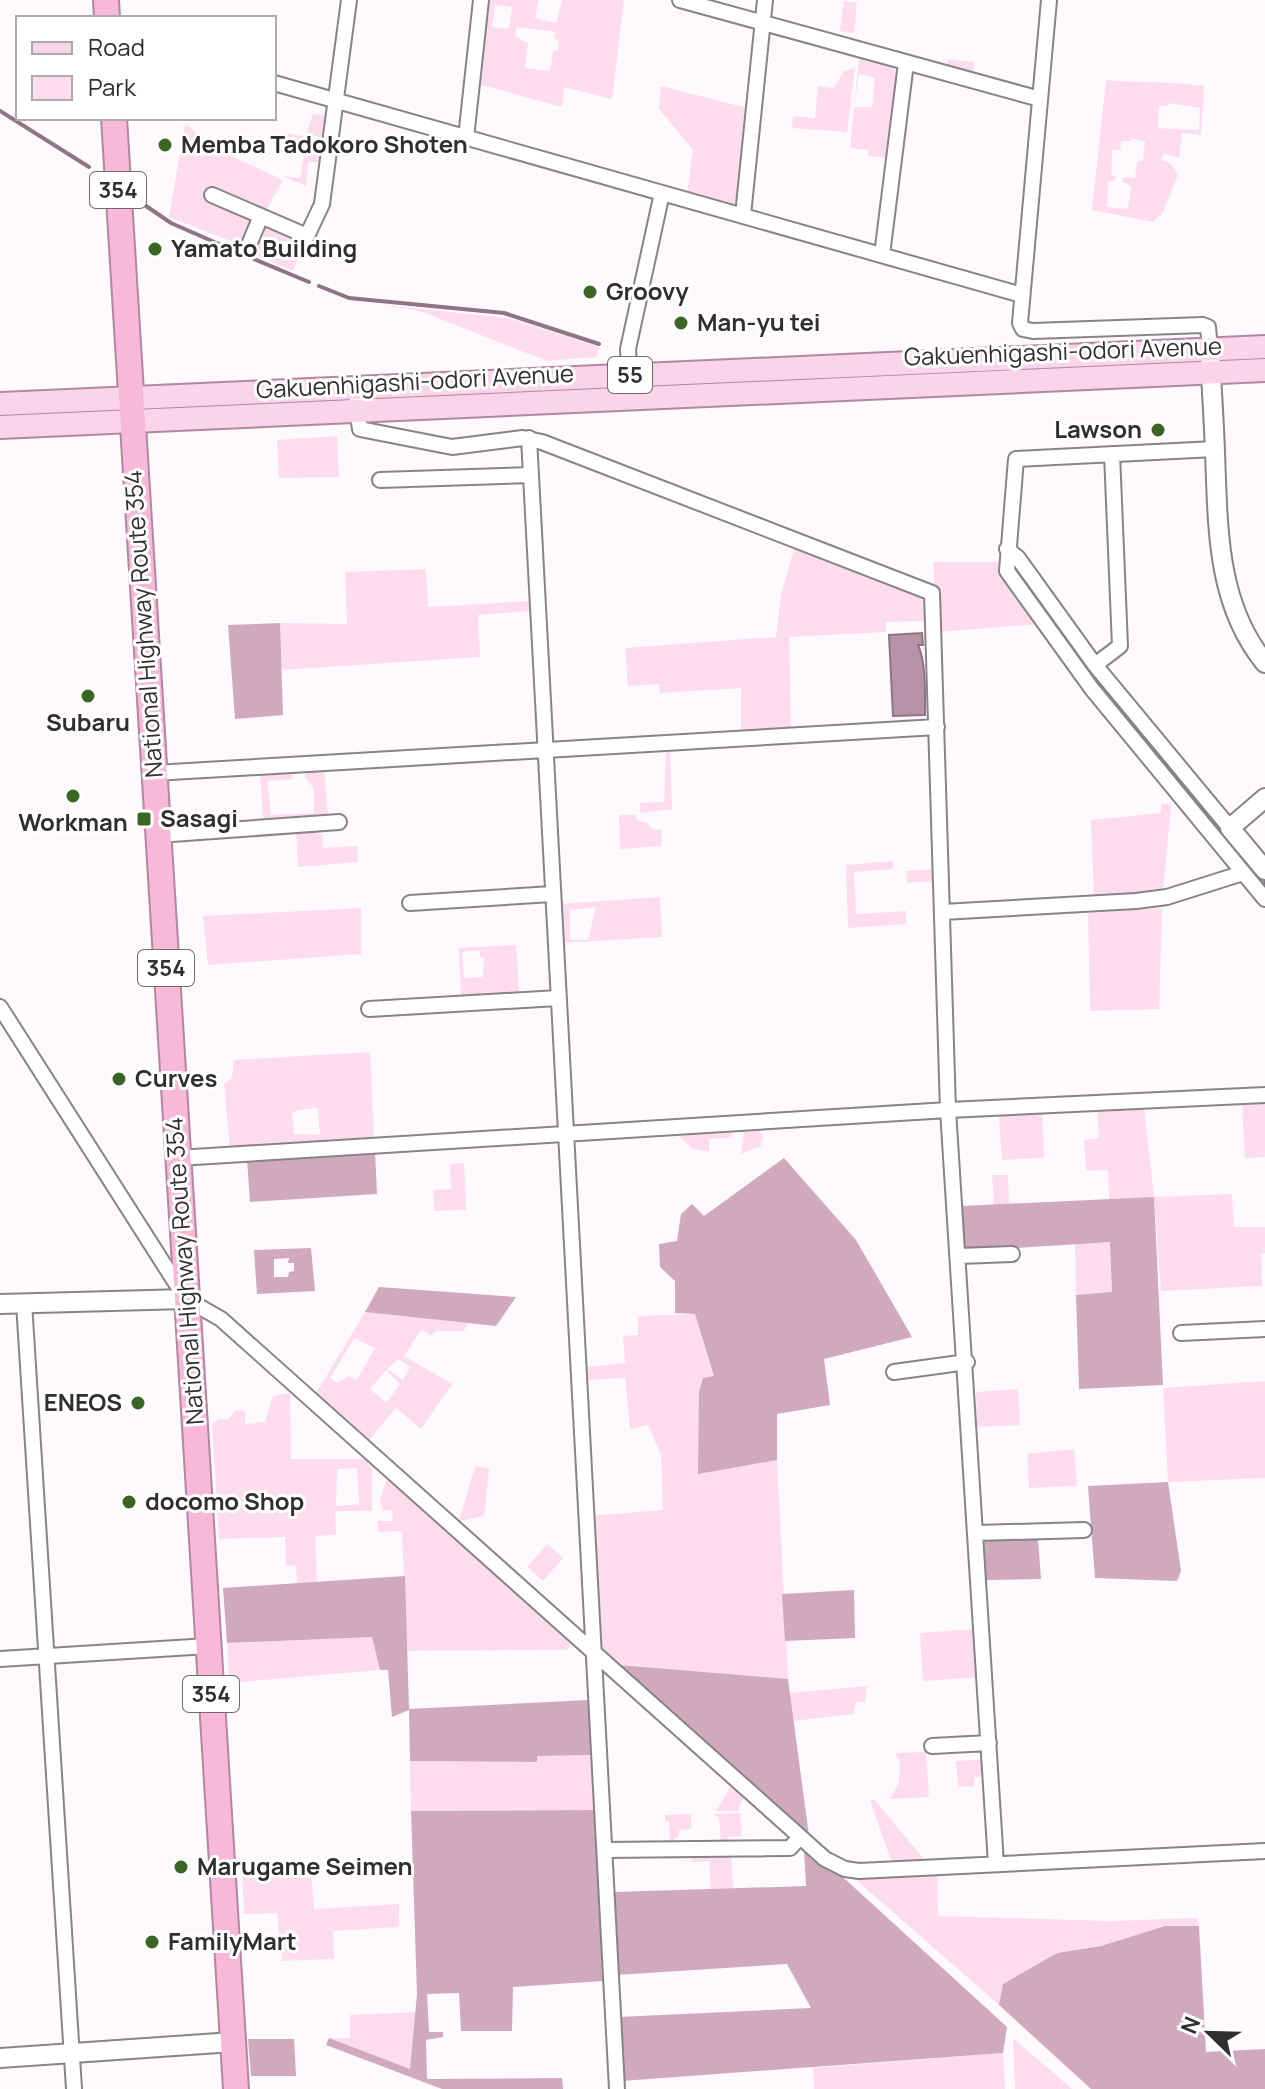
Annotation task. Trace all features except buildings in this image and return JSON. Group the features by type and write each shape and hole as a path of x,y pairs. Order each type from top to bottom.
{"highway":[{"name":"National Highway Route 354","path":"114,120 236,2089"}],"main road":[{"name":"Gakuenhigashi-odori Avenue","path":"1210,349 1265,347"},
{"name":"55","path":"630,386 1210,349"},
{"name":"Gakuenhigashi-odori Avenue","path":"0,427 130,410 630,386 1265,370"},
{"name":"Gakuenhigashi-odori Avenue","path":"0,404 130,410"}],"street":[{"path":"212,195 307,236 322,204 349,0"},
{"path":"466,138 481,0"},
{"path":"680,0 1040,99"},
{"path":"743,215 765,0"},
{"path":"1049,0 1022,295 1023,329 1208,327 1219,554 1228,593 1242,628 1265,663"},
{"path":"882,255 906,63"},
{"path":"276,84 1022,295"},
{"path":"630,386 628,349 662,193"},
{"path":"248,247 261,216"},
{"path":"356,399 360,429 404,441 452,447 529,438 932,593 948,1110 967,1362 996,1864"},
{"path":"529,438 592,1651 607,1850 617,2089"},
{"path":"1215,449 1016,459 1007,571 1073,663 1265,899"},
{"path":"1095,665 1120,646 1112,454"},
{"path":"380,480 530,475"},
{"path":"1007,549 1018,558 1095,665 1265,870"},
{"path":"154,773 937,727"},
{"path":"1230,828 1265,798"},
{"path":"158,835 339,822"},
{"path":"943,912 1167,897 1243,873"},
{"path":"410,903 552,894"},
{"path":"369,1009 558,998"},
{"path":"0,1007 186,1299 221,1319 835,1865 852,1871 1265,1851"},
{"path":"178,1158 948,1110 1265,1095"},
{"path":"959,1256 1012,1254"},
{"path":"0,1304 186,1299"},
{"path":"24,1303 74,2089"},
{"path":"1181,1333 1265,1329"},
{"path":"894,1372 967,1362"},
{"path":"977,1533 1084,1530"},
{"path":"0,1659 208,1646"},
{"path":"932,1746 989,1743"},
{"path":"607,1850 790,1848 800,1837"},
{"path":"0,2058 233,2042"}],"green space":[{"path":"485,0 539,0 535,18 556,23 562,0 624,0 612,99 564,87 562,107 478,84","holes":["495,5 512,7 509,29 492,27","517,27 555,32 554,39 559,40 558,51 553,51 550,71 525,68 528,43 515,37"]},
{"path":"844,1 857,3 854,33 840,31"},
{"path":"859,58 884,61 897,73 888,158 868,156 868,150 850,148 854,107 872,107 875,78 859,74 854,105"},
{"path":"948,59 974,62 973,76 947,69"},
{"path":"855,68 847,132 792,128 793,116 815,118 818,86 834,88 844,71"},
{"path":"1106,80 1204,86 1201,135 1182,133 1179,158 1164,154 1161,159 1171,164 1178,175 1162,214 1153,222 1092,210","holes":["1168,103 1200,108 1199,130 1158,128 1159,106 1167,106","1132,138 1145,142 1143,160 1137,161 1135,178 1123,177 1122,182 1131,186 1128,209 1107,207 1108,181 1115,181 1116,176 1111,175 1112,150 1120,150 1121,141 1131,141"]},
{"path":"661,86 747,108 739,204 734,207 687,194 693,150 659,109"},
{"path":"313,114 325,116 324,137 306,135"},
{"path":"185,124 218,150 283,180 246,247 169,217"},
{"path":"286,133 322,140 320,162 308,162 306,186 282,176 300,178 306,144 285,141"},
{"path":"263,221 306,240 293,271 249,252"},
{"path":"374,304 508,318 599,347 597,357 547,361 420,311"},
{"path":"337,436 339,477 279,478 277,440"},
{"path":"795,546 921,595 928,621 886,622 886,632 789,637 791,730 741,733 741,688 660,693 659,684 628,686 625,648 776,637 781,594"},
{"path":"933,562 997,562 1039,624 938,632"},
{"path":"426,569 428,607 530,601 531,611 478,615 480,657 280,670 280,623 347,624 345,572"},
{"path":"666,749 670,749 672,809 640,813 640,803 664,802"},
{"path":"306,770 324,770 328,815 263,818 260,774 291,772 293,779 267,781 271,815 314,813 314,789 305,777"},
{"path":"1161,803 1171,805 1163,891 1094,898 1091,820 1161,813"},
{"path":"619,815 635,815 637,820 647,823 652,829 662,830 661,846 620,849"},
{"path":"314,830 322,835 323,848 357,846 358,862 298,867 296,831"},
{"path":"893,861 893,869 854,872 856,914 906,911 906,924 848,928 846,865"},
{"path":"933,869 934,881 907,883 906,871"},
{"path":"660,897 662,937 561,943 559,904","holes":["596,907 588,940 570,940 570,910"]},
{"path":"361,908 361,954 208,965 203,916"},
{"path":"1162,908 1159,1009 1090,1011 1088,913"},
{"path":"516,945 519,992 461,996 459,948","holes":["479,950 480,957 484,958 483,977 464,978 462,952"]},
{"path":"370,1052 374,1140 230,1149 224,1084 232,1078 234,1060","holes":["318,1108 320,1135 294,1134 292,1114 297,1110"]},
{"path":"1265,1102 1265,1157 1245,1158 1242,1103"},
{"path":"1144,1108 1154,1197 1232,1194 1234,1227 1265,1227 1265,1253 1261,1254 1262,1286 1161,1291 1154,1198 1109,1199 1108,1170 1086,1171 1084,1140 1099,1138 1097,1112"},
{"path":"1042,1114 1044,1158 1002,1160 999,1116"},
{"path":"732,1129 731,1138 709,1139 709,1152 692,1148 680,1137 680,1133"},
{"path":"758,1129 763,1136 761,1146 741,1154 744,1130"},
{"path":"464,1163 466,1210 434,1211 433,1190 451,1189 450,1164"},
{"path":"992,1175 1008,1175 1009,1204 994,1205"},
{"path":"1110,1242 1112,1293 1076,1295 1075,1244"},
{"path":"365,1312 468,1323 464,1331 437,1331 431,1335 421,1330 404,1356 452,1384 421,1429 396,1408 368,1441 315,1395","holes":["354,1338 375,1348 357,1380 349,1376 337,1383 330,1378","398,1359 410,1367 403,1380 387,1369","386,1370 400,1384 386,1403 370,1389"]},
{"path":"695,1314 714,1376 698,1473 777,1460 788,1679 619,1665 598,1648 589,1516 663,1510 661,1455 648,1425 630,1429 625,1378 586,1380 585,1367 625,1363 623,1336 638,1335 638,1316"},
{"path":"1265,1381 1265,1478 1168,1482 1163,1388"},
{"path":"1018,1389 1020,1425 977,1427 976,1392"},
{"path":"290,1393 291,1459 366,1459 372,1471 372,1511 335,1511 336,1535 315,1536 317,1582 297,1584 296,1566 286,1565 285,1537 219,1539 212,1424 219,1419 228,1420 235,1410 245,1411 245,1424 265,1422 273,1396","holes":["357,1468 359,1504 336,1506 337,1469"]},
{"path":"1074,1449 1077,1486 1029,1488 1027,1454"},
{"path":"475,1466 489,1468 484,1516 459,1521"},
{"path":"387,1479 573,1640 567,1650 407,1651 402,1531 378,1532 378,1521 393,1521 392,1510 383,1511 380,1500"},
{"path":"547,1544 563,1558 543,1581 527,1567"},
{"path":"978,1629 981,1677 923,1681 920,1633"},
{"path":"372,1637 380,1670 229,1683 227,1643"},
{"path":"867,1686 865,1702 856,1702 854,1714 793,1721 789,1693"},
{"path":"926,1752 929,1797 890,1799 899,1782 900,1763 895,1753"},
{"path":"591,1755 596,1810 411,1811 410,1761 536,1762 537,1756"},
{"path":"984,1759 985,1777 974,1777 974,1786 958,1787 956,1761"},
{"path":"731,1785 744,1795 738,1811 716,1811"},
{"path":"870,1800 875,1800 926,1862 892,1863"},
{"path":"740,1813 742,1836 721,1841 719,1818 714,1814"},
{"path":"691,1814 691,1829 679,1830 678,1837 670,1842 669,1822 665,1821 665,1815"},
{"path":"731,1854 733,1888 711,1889 709,1861 692,1862 691,1856"},
{"path":"310,1865 314,1909 399,1904 399,1927 333,1931 334,1959 282,1961 277,1913 244,1914 242,1869"},
{"path":"937,1875 938,1916 1111,1921 1197,1918 1199,1926 1165,1926 1104,1945 1057,1953 1003,1984 999,2005 855,1879"},
{"path":"416,2012 410,2069 329,2038 350,2038 350,2015"},
{"path":"1013,2038 1072,2089 1015,2089"},
{"path":"1003,2053 1005,2089 814,2089 813,2068"}],"shaded area":[{"path":"1020,570 1166,762 1265,880 1265,891 1106,699 1016,574"},
{"path":"280,623 283,715 235,719 228,625"},
{"path":"922,633 923,645 918,645 924,668 925,715 893,716 889,635"},
{"path":"375,1150 377,1194 250,1202 247,1159"},
{"path":"784,1158 856,1240 912,1337 824,1359 830,1405 777,1414 777,1460 698,1474 699,1392 703,1378 714,1376 695,1314 675,1313 675,1281 660,1267 659,1244 677,1241 681,1214 692,1204 704,1216"},
{"path":"1154,1197 1163,1385 1079,1389 1076,1295 1112,1292 1110,1242 971,1251 965,1248 961,1206"},
{"path":"311,1248 315,1291 257,1294 254,1250","holes":["289,1258 288,1263 294,1263 294,1271 289,1272 288,1277 274,1277 274,1259"]},
{"path":"379,1287 516,1297 496,1326 365,1312"},
{"path":"1168,1482 1181,1571 1177,1581 1095,1578 1088,1486"},
{"path":"984,1539 1038,1539 1041,1579 986,1580"},
{"path":"405,1576 409,1709 589,1700 591,1755 537,1756 537,1762 410,1761 409,1710 392,1717 388,1670 380,1670 372,1637 227,1643 223,1588"},
{"path":"854,1590 855,1638 785,1641 782,1594"},
{"path":"619,1665 788,1679 809,1836"},
{"path":"596,1810 603,1981 513,1987 512,2031 461,2031 459,1993 427,1994 429,2032 443,2032 443,2037 426,2040 427,2079 562,2078 563,2089 442,2089 326,2045 329,2038 410,2069 417,1994 411,1811"},
{"path":"804,1849 846,1880 1007,2027 1003,2053 622,2081 618,2017 811,2008 787,1964 616,1975 614,1892 806,1886"},
{"path":"1165,1926 1199,1926 1206,2052 1265,2049 1265,2089 1091,2089 999,2005 1003,1984 1057,1953 1101,1946"},
{"path":"248,2039 294,2039 296,2076 251,2076"}],"waterway":[{"path":"0,111 89,167"},
{"path":"146,206 171,223 237,252"},
{"path":"254,259 309,282"},
{"path":"319,286 349,298 504,313 599,344"}],"place":[{"name":"Memba Tadokoro Shoten","path":"165,145"},
{"name":"Yamato Building","path":"155,249"},
{"name":"Groovy","path":"590,292"},
{"name":"Man-yu tei","path":"681,323"},
{"name":"Lawson","path":"1158,430"},
{"name":"Subaru","path":"88,696"},
{"name":"Workman","path":"73,796"},
{"name":"Sasagi","path":"144,819"},
{"name":"Curves","path":"119,1079"},
{"name":"ENEOS","path":"138,1403"},
{"name":"docomo Shop","path":"129,1502"},
{"name":"Marugame Seimen","path":"181,1867"},
{"name":"FamilyMart","path":"152,1942"}]}
